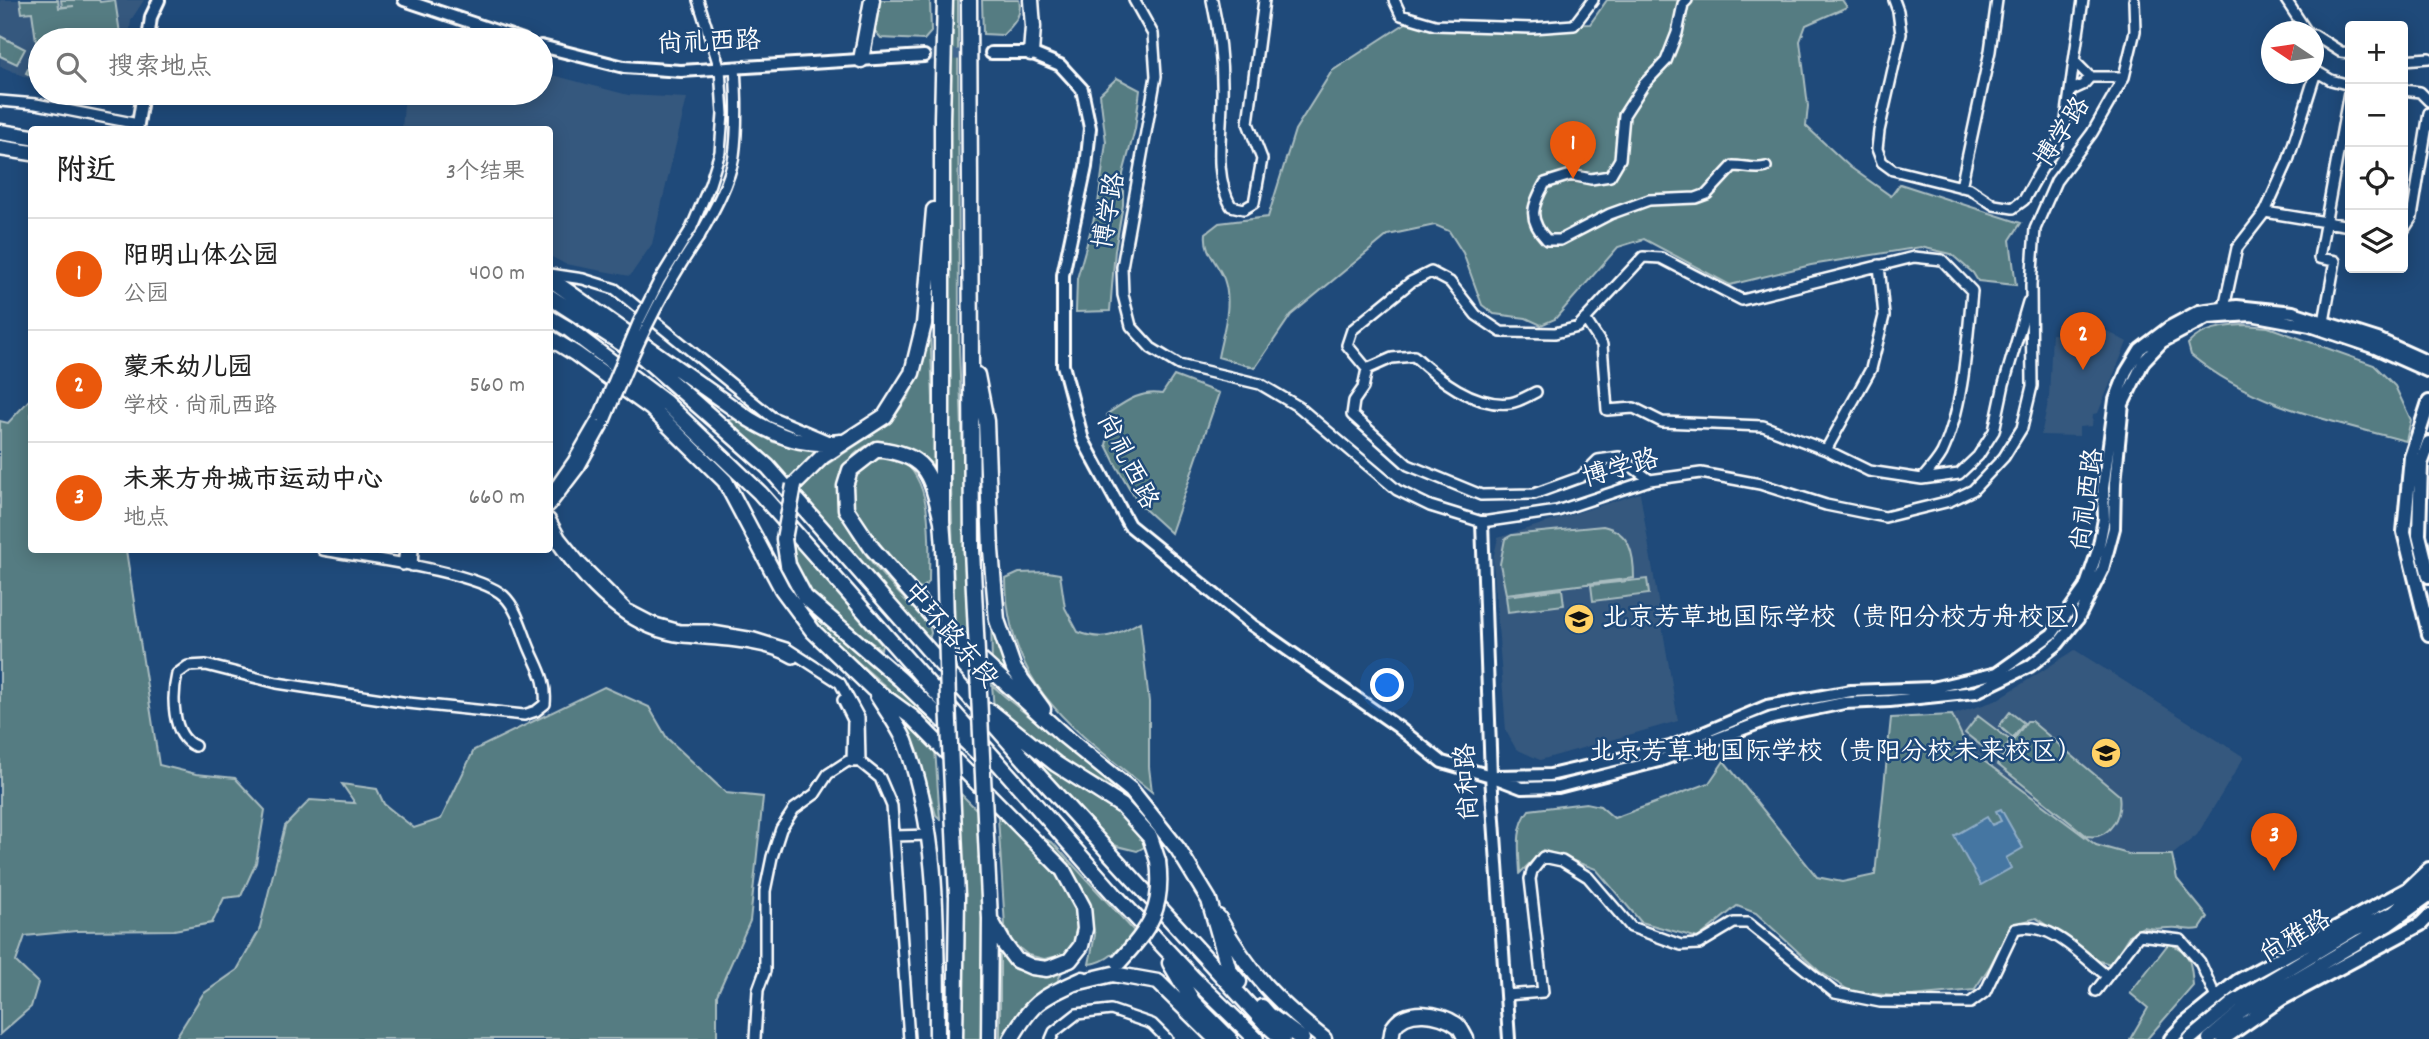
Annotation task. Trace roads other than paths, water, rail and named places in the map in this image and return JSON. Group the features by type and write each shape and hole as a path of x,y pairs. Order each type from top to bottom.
{"highway":[{"path":"861,60 872,0"},
{"path":"945,0 942,118 942,521 957,896 954,1039"},
{"path":"970,0 972,550 990,919 989,1039"},
{"path":"1031,0 1031,53"},
{"path":"942,118 924,324 912,373 885,416 854,437 838,443 794,485 784,539 788,565 805,597 900,679 1064,836"},
{"path":"0,132 28,136"},
{"path":"0,148 28,152"},
{"path":"553,279 767,430 803,443 838,443"},
{"name":"中环路东段","path":"553,299 643,357 768,467 967,694 1267,1025 1283,1039"},
{"name":"中环路东段","path":"553,320 665,402 760,493 1157,940 1256,1039"},
{"path":"971,338 986,421 991,550 997,620 1014,669 1063,735"},
{"path":"553,340 651,408 725,481 782,589 813,631 873,688 913,718 1063,870 1083,907 1085,929 1081,946 1070,960 1047,969 1032,967 1016,960 990,919"},
{"path":"942,521 933,486 922,466 909,455 877,449 850,470 845,486 846,509 872,548 929,613 1063,735 1131,790 1178,849 1237,951 1260,982 1291,1013 1324,1039"},
{"path":"873,688 904,738 929,835 935,907 937,1039"},
{"path":"967,694 1056,764 1122,806 1150,837 1158,861 1159,895 1154,915 1145,933 1119,962 1041,999 1024,1016 1011,1039"},
{"path":"1209,900 1229,970 1269,1015 1302,1039"},
{"path":"1157,940 1193,1002 1230,1039"},
{"path":"1075,983 1113,974 1158,982 1216,1039"},
{"path":"1391,1039 1394,1028 1406,1017 1418,1014 1438,1017 1459,1026 1466,1039"}],"main road":[{"path":"2429,402 2411,457 2404,532 2429,634"},
{"path":"2429,443 2421,464 2419,535 2429,576"},
{"path":"2171,1039 2216,998 2249,975 2408,890 2429,869"},
{"name":"尚雅路","path":"2190,1039 2234,1002 2353,930 2393,913 2429,883"},
{"name":"尚雅路","path":"2209,1039 2243,1010 2389,924 2429,895"},
{"path":"2223,1039 2281,999 2421,924 2429,916"}],"street":[{"path":"150,28 151,17 159,0"},
{"path":"553,490 602,420 638,323 659,281 691,229 720,152 723,114 720,69 698,0"},
{"name":"博学路","path":"1134,0 1153,34 1156,76 1122,267 1123,295 1131,326 1151,348 1179,365 1260,384 1299,407 1397,490 1430,506 1482,522 1557,511 1650,480 1701,472 1760,484 1826,505 1885,517 1950,501 1973,490 2004,457 2022,428 2032,386 2031,294 2035,229 2056,181 2092,133 2124,77 2135,30 2134,0"},
{"path":"1212,0 1218,25 1222,96 1222,190 1231,206 1244,209 1254,203 1262,159 1248,123 1264,0"},
{"path":"1394,0 1401,15 1435,25 1532,28 1574,25 1592,0"},
{"path":"1688,0 1683,4 1677,33 1666,61 1644,84 1624,115 1620,159 1610,176 1591,180 1571,174 1545,183 1535,201 1532,217 1539,232 1547,240 1560,240 1609,214 1649,200 1696,198 1707,194 1733,166 1750,165 1760,169 1766,167"},
{"path":"1895,0 1901,34 1879,131 1877,149 1882,162 1893,170 1970,189 1994,205 2012,208 2024,200 2057,145 2066,120 2083,0"},
{"path":"1961,187 1990,51 1997,0"},
{"path":"2286,0 2300,21"},
{"path":"409,1 488,28"},
{"path":"2324,41 2345,52"},
{"name":"尚礼西路","path":"553,49 624,68 681,71 924,56"},
{"name":"尚礼西路","path":"990,53 1031,53 1060,65 1082,89 1090,128 1086,167 1063,275 1063,365 1083,440 1129,525 1252,625 1398,727 1442,762 1522,788 1558,787 1659,761 1772,718 1844,703 1976,692 2030,666 2058,644 2078,619 2103,569 2114,528 2115,483 2123,404 2144,361 2162,342 2207,318 2251,315 2310,326 2375,348 2429,372"},
{"path":"2408,60 2429,58"},
{"path":"2074,61 2090,77 2124,77"},
{"path":"553,502 579,468 673,274 715,208 733,158 738,108 735,67"},
{"path":"2324,76 2345,84"},
{"path":"2070,91 2083,85 2090,77"},
{"path":"2224,307 2237,248 2265,212 2288,161 2311,84"},
{"path":"2408,91 2420,92 2429,101"},
{"path":"0,101 28,103"},
{"path":"40,105 133,126"},
{"path":"137,126 141,105"},
{"path":"2408,224 2412,218 2429,113"},
{"path":"2325,322 2335,261 2319,258 2345,114"},
{"path":"2265,212 2345,225"},
{"path":"1367,369 1347,345 1352,330 1410,282 1431,272 1450,282 1476,315 1501,332 1555,333 1578,327 1643,257 1661,258 1742,300 1914,257 1942,260 1972,291 1967,345 1954,420 1941,455 1922,480"},
{"path":"1826,450 1871,369 1884,316 1879,265"},
{"path":"553,277 583,279 615,289 772,416 838,443"},
{"path":"1585,319 1602,345 1607,410 1634,408 1662,422 1763,426 1826,450 1869,471 1922,480 1959,474 1978,456 1994,431 2004,384 2031,294"},
{"name":"尚礼西路","path":"1491,776 1550,775 1670,747 1767,706 1851,691 1932,688 1997,673 2052,634 2085,588 2098,550 2104,519 2103,488 2115,400 2140,349 2169,327 2200,311 2237,306 2293,312 2378,339 2429,362"},
{"path":"1367,369 1392,358 1414,356 1440,380 1480,400 1512,403 1536,393"},
{"path":"1367,369 1363,388 1354,401 1352,415 1408,466 1481,495 1534,494 1581,477 1598,460 1619,457 1650,480"},
{"name":"尚和路","path":"1482,522 1491,776 1509,1039"},
{"path":"553,524 580,562 627,609 652,622 680,630 707,630 754,638 786,648 840,683 859,718 856,762"},
{"path":"553,536 585,578 621,614 656,631 681,637 710,637 748,643 788,655 838,689 853,720 856,762"},
{"path":"195,746 180,733 174,708 177,674 188,666 206,665 277,683 421,704 524,715 545,704 546,687 515,614 504,596 485,585 459,576 339,553"},
{"path":"406,553 408,566"},
{"path":"408,566 413,553"},
{"path":"755,1039 758,990 765,971 765,891 781,829 794,809 815,794 828,774 848,761 856,762 880,778 892,806 909,1039"},
{"path":"894,835 929,835"},
{"path":"1506,995 1544,992 1530,879 1532,871 1543,858 1562,862 1588,877 1630,927 1681,945 1699,944 1734,923 1748,923 1835,993 1880,1002 1970,1003 1985,992 2015,929 2028,926 2050,932 2107,976"},
{"path":"2096,991 2139,934 2181,940 2200,962 2216,998"},
{"path":"1051,1039 1054,1032 1077,1014 1111,1010 1153,1024 1167,1039"}],"tunnel":[{"path":"924,56 991,53"}],"place":[{"name":"阳明山体公园","path":"1573,179"},
{"name":"蒙禾幼儿园","path":"2083,370"},
{"name":"北京芳草地国际学校（贵阳分校方舟校区）","path":"1579,619"},
{"name":"北京芳草地国际学校（贵阳分校未来校区）","path":"2106,753"},
{"name":"未来方舟城市运动中心","path":"2274,871"}]}
